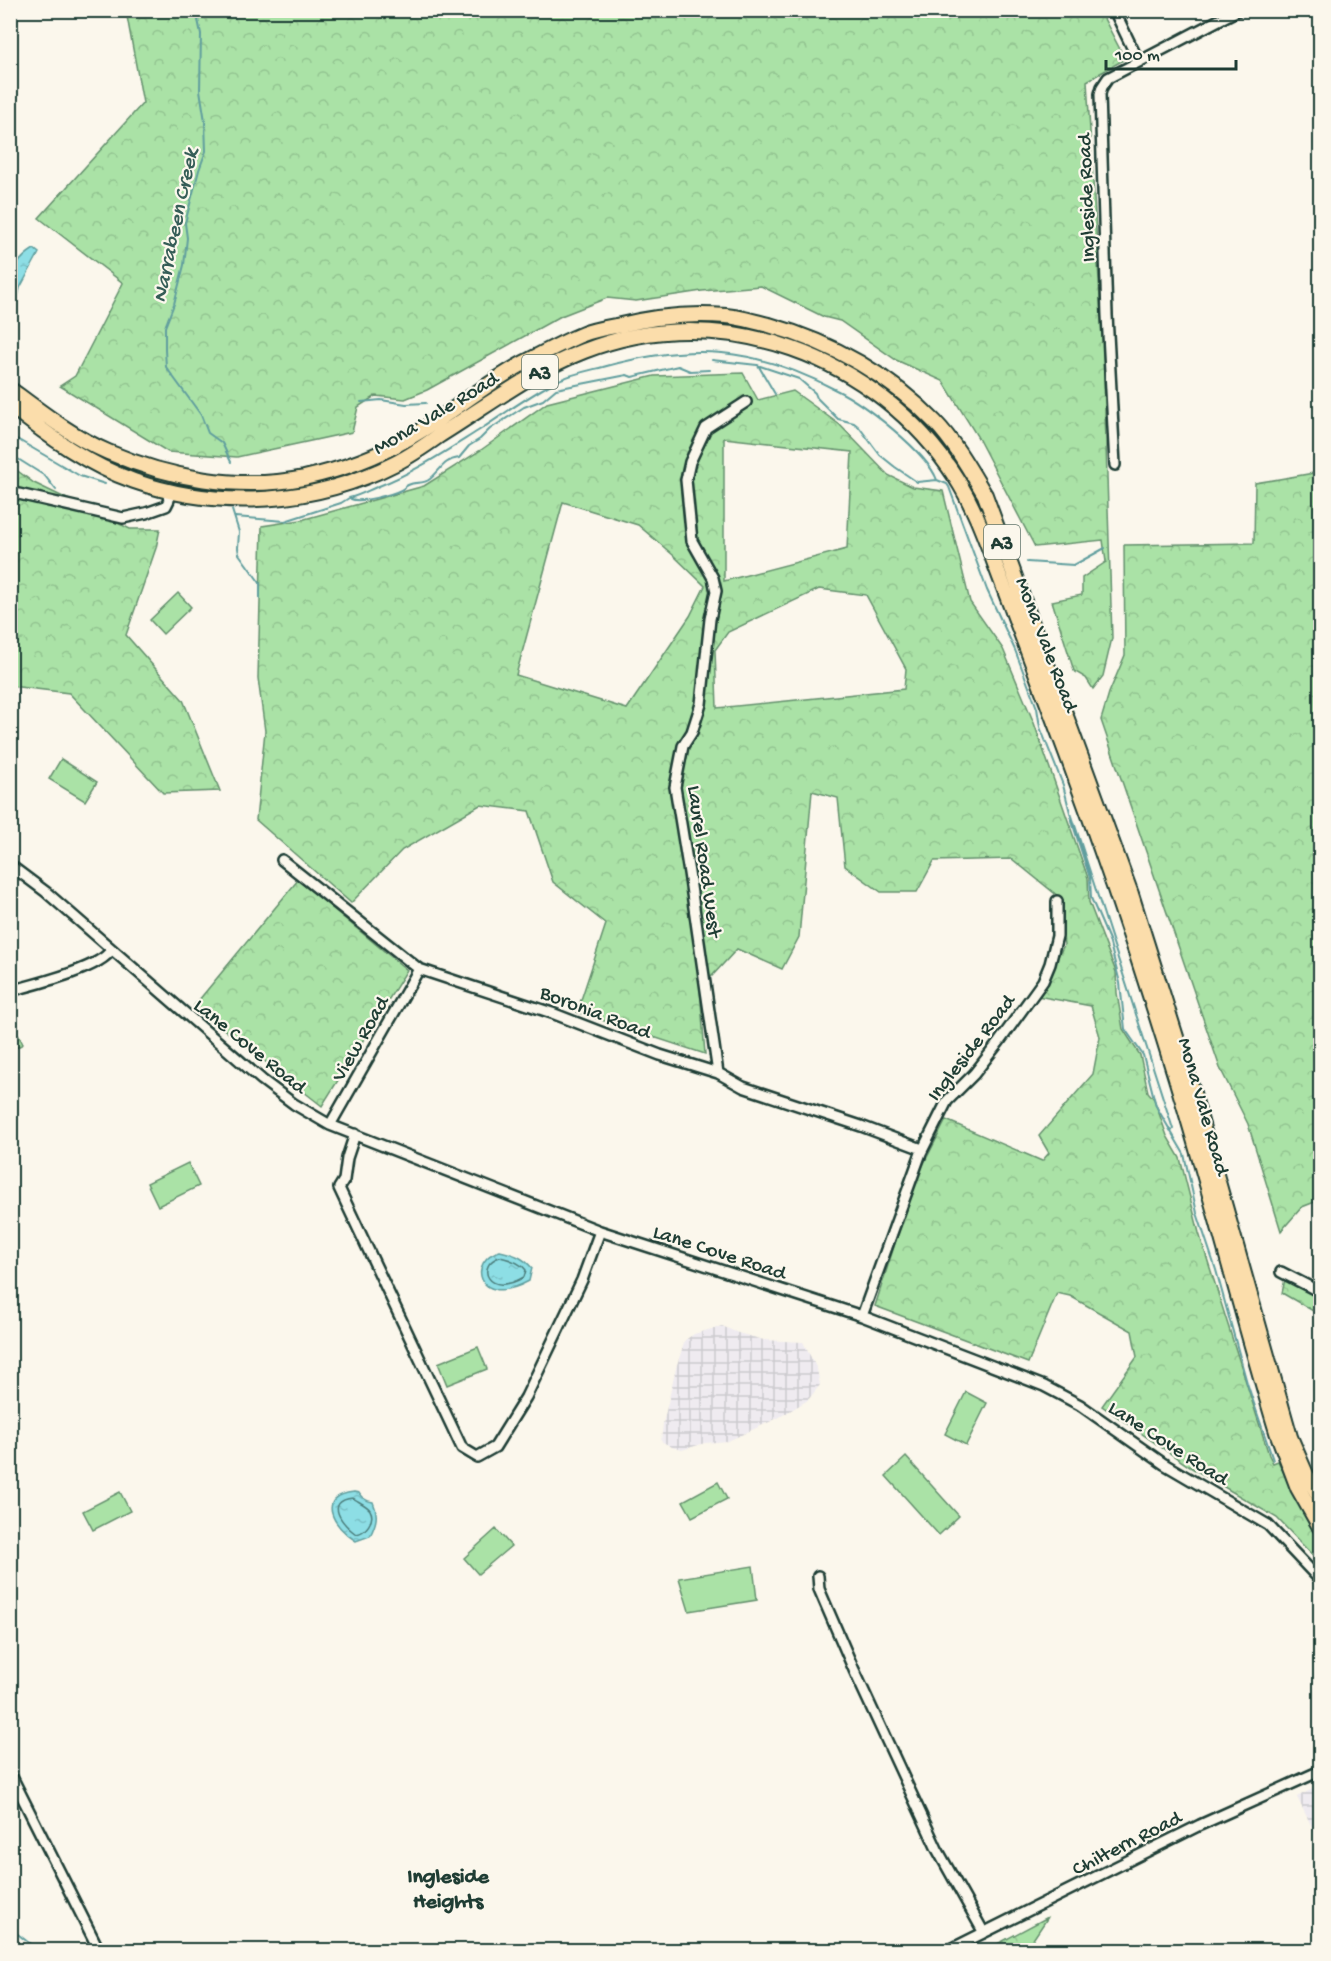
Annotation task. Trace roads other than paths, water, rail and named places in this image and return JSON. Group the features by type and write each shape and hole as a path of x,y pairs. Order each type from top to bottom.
{"highway":[{"name":"Mona Vale Road","path":"10,389 42,413 107,452 166,473 239,483 300,478 342,469 371,458 408,439 528,361 584,334 651,317 727,316 795,333 819,341 863,364 912,401 943,432 970,469 985,495 1131,894 1187,1072 1290,1437 1299,1460 1320,1498"},
{"name":"Mona Vale Road","path":"10,405 60,443 91,462 134,481 184,494 231,499 273,499 319,492 364,477 399,462 534,375 584,351 637,335 689,331 747,335 786,346 829,362 874,390 915,424 957,478 983,531 1084,799 1175,1074 1277,1432 1298,1488 1320,1527"}],"street":[{"path":"1114,10 1139,62"},
{"name":"Ingleside Road","path":"1115,465 1107,315 1100,94 1108,78 1238,10"},
{"name":"Laurel Road West","path":"718,1073 690,873 675,788 682,746 692,732 704,690 707,650 716,591 712,578 692,541 686,480 690,462 706,428 746,402"},
{"path":"10,492 123,518 166,506 170,500 167,490"},
{"name":"Boronia Road","path":"282,861 419,969 552,1013 660,1055 718,1073 743,1087 861,1125 922,1149"},
{"name":"Lane Cove Road","path":"10,865 46,892 262,1080 294,1104 330,1125 600,1231 862,1316 1044,1386 1080,1405 1164,1464 1268,1524 1320,1580"},
{"name":"Ingleside Road","path":"862,1316 922,1149 947,1101 974,1074 1043,981 1057,936 1057,901"},
{"path":"10,990 60,977 102,960 111,950"},
{"name":"View Road","path":"330,1125 419,969"},
{"path":"355,1134 347,1158 344,1180 339,1188 462,1448 477,1457 495,1447 526,1397 582,1280 600,1231"},
{"path":"1281,1272 1320,1292"},
{"path":"818,1576 819,1589 859,1680 938,1849 984,1933"},
{"name":"Chiltern Road","path":"950,1950 1200,1825 1320,1771"},
{"path":"10,1773 99,1950"}],"water":[{"path":"34,249 39,253 11,310 12,275 19,261"},
{"path":"500,1251 517,1256 529,1264 532,1268 529,1281 511,1288 497,1290 482,1280 483,1263"},
{"path":"354,1492 373,1502 376,1515 370,1536 356,1541 340,1528 331,1506 335,1499"}],"waterway":[{"name":"Narrabeen Creek","path":"196,10 201,34 200,90 205,121 206,151 185,223 187,238 184,265 174,304 165,327 166,367 201,415 208,433 222,443 231,462"},
{"path":"235,517 285,521 341,503 418,468 535,393 561,379 635,359 694,352 750,357 806,376 848,396 908,443 921,456 937,480"},
{"path":"712,360 757,365 799,379 838,419 854,423 859,427 880,455 895,467 917,482 937,480 949,487 987,590 1015,650 1037,708 1040,727 1063,785 1090,878 1091,898 1109,940 1120,983 1125,1029 1143,1055 1156,1106 1184,1154 1197,1213 1216,1270 1247,1383 1273,1460"},
{"path":"758,365 775,394"},
{"path":"351,499 361,500 383,496 411,484 427,481 446,463 459,458 469,446 490,429 524,407 543,400 556,389 627,375 632,377 678,366 690,371 709,370"},
{"path":"361,402 381,400 406,404 426,403"},
{"path":"10,435 80,476 105,484"},
{"path":"10,454 45,476 56,490"},
{"path":"232,510 239,532 239,554 260,583 260,599"},
{"path":"1027,562 1074,565 1105,548"},
{"path":"1072,816 1173,1129 1171,1132"},
{"path":"10,1928 38,1950"}],"district":[{"name":"Ingleside Heights","path":"448,1886"}]}
